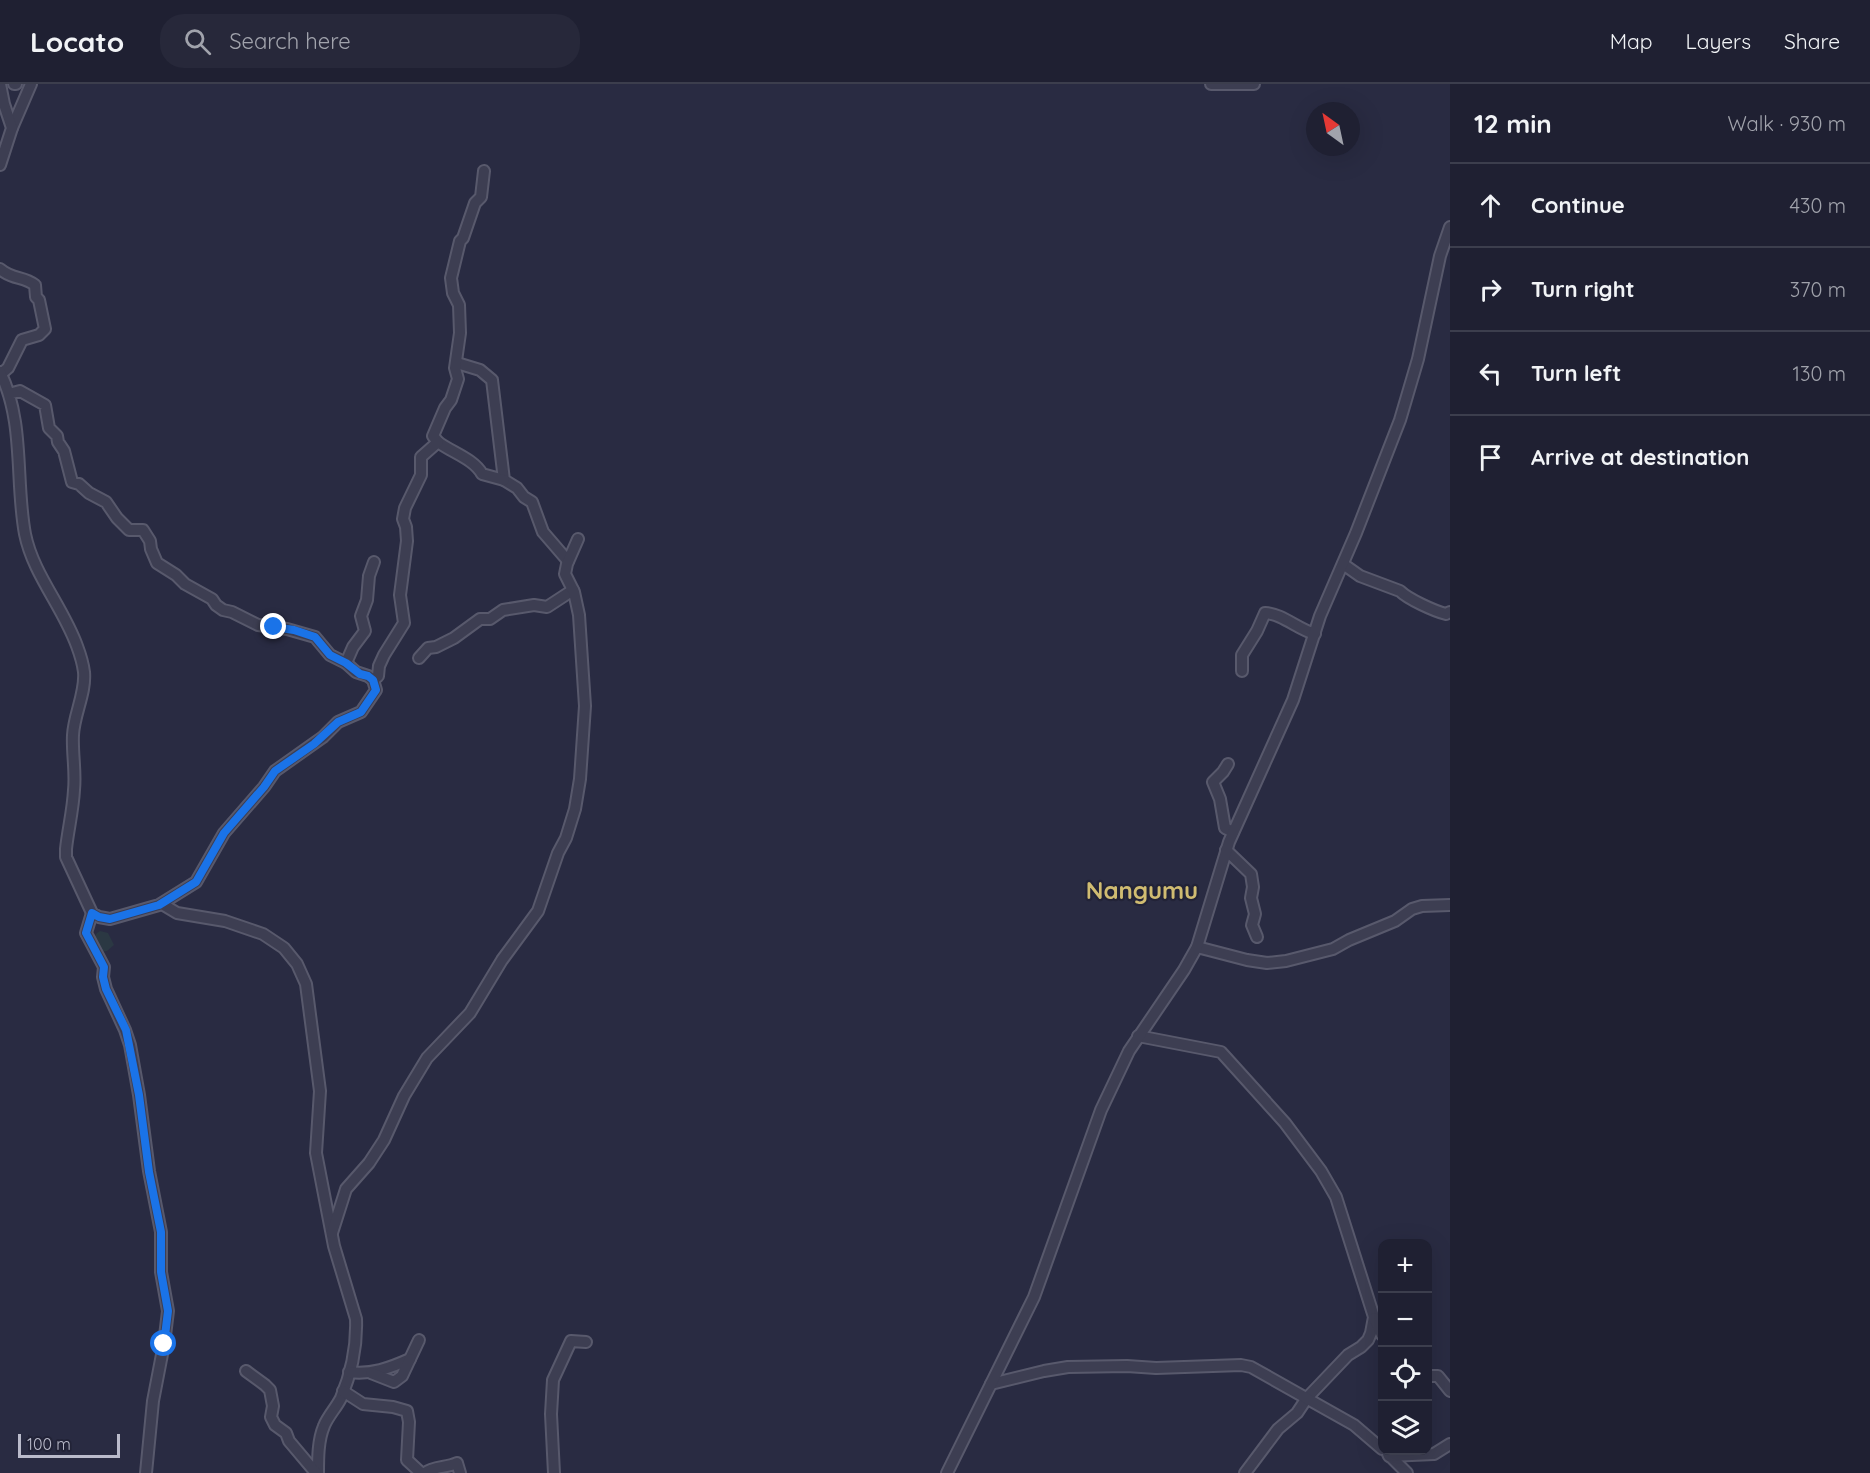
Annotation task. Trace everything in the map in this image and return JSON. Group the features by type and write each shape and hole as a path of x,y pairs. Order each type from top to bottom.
{"street":[{"path":"0,84 12,128"},
{"path":"0,165 12,128 31,84"},
{"path":"1211,84 1254,84"},
{"path":"484,171 481,196 475,203 468,228 460,241 452,270 453,293 459,305 460,333 456,387 433,436 438,442 480,469 482,474 504,480 532,502 543,532 568,561"},
{"path":"947,1473 1034,1296 1101,1110 1138,1036 1184,970 1197,947 1226,850 1293,700 1342,564 1386,460 1418,359 1440,256 1450,227"},
{"path":"0,269 8,276 29,281 35,285 45,329 39,335 22,340 8,368 1,373 9,394 20,458 19,495 26,536 34,560 69,627 84,672 73,736 75,790 66,849 69,865 92,913 110,919 162,904 170,896 196,882 224,833 275,771 314,744 338,722 361,712 376,690 373,680 330,655 315,637 294,630 258,625 223,610 216,606 212,598 185,584 176,575 160,566 155,560 150,541 143,530 129,530 106,502 89,493 79,484 72,482 64,451 57,436 49,428 45,405 20,391 9,394"},
{"path":"457,363 480,370 492,380 504,480"},
{"path":"373,680 378,675 384,655 404,623 399,595 407,541 403,519 405,508 421,476 421,457 438,442"},
{"path":"332,1233 346,1189 369,1163 384,1140 404,1096 427,1058 470,1013 502,960 533,919 542,903 575,808 580,779 585,706 582,636 573,590 565,574 578,539"},
{"path":"346,663 353,647 365,632 361,616 367,600 369,576 374,562"},
{"path":"1342,564 1360,576 1400,591 1405,596 1438,612 1446,614 1450,612"},
{"path":"419,658 428,648 436,647 454,638 480,620 490,619 502,610 534,605 547,607 573,590"},
{"path":"1242,672 1242,655 1257,632 1264,613 1273,614 1298,628 1315,634"},
{"path":"1228,764 1212,782 1220,799 1225,828 1233,832"},
{"path":"1226,850 1251,874 1252,908 1255,914 1252,925 1257,937"},
{"path":"162,904 177,914 225,921 263,934 284,948 297,964 306,984 320,1091 316,1153 332,1233 356,1319 356,1342 349,1372 343,1391 323,1429 317,1473"},
{"path":"1197,947 1247,960 1267,963 1286,962 1333,949 1395,921 1412,909 1422,906 1450,905"},
{"path":"92,913 86,933 104,967 103,977 106,989 126,1030 130,1045 149,1172 161,1232 161,1272 168,1311 153,1401 146,1473"},
{"path":"1138,1036 1221,1052 1285,1123 1322,1171 1336,1197 1351,1239 1363,1285 1378,1323"},
{"path":"1245,1473 1278,1429 1297,1413 1307,1398 1348,1355 1361,1347 1378,1330"},
{"path":"349,1372 387,1369 410,1359 419,1340"},
{"path":"554,1473 550,1414 553,1380 571,1341 586,1342"},
{"path":"991,1384 1068,1367 1165,1368 1232,1364 1251,1367 1354,1425 1378,1446"},
{"path":"246,1371 270,1390 273,1406 271,1418 274,1425 286,1432 289,1441 317,1473"},
{"path":"1432,1376 1438,1376 1450,1391"},
{"path":"343,1391 363,1404 407,1411 407,1460 423,1473 457,1463 460,1473"},
{"path":"1432,1454 1450,1444"},
{"path":"1388,1455 1407,1472"},
{"path":"1402,1455 1407,1472"}],"shaded area":[{"path":"100,931 108,933 114,945 107,951 98,952 93,939"}],"district":[{"name":"Nangumu","path":"1142,890"}],"route":[{"path":"164,1344 168,1311 162,1286 161,1232 149,1172 130,1045 126,1030 106,989 103,977 104,967 94,952 86,931 92,913 104,919 110,919 159,905 170,896 196,882 224,833 275,771 314,744 338,722 361,712 373,696 376,690 373,680 330,655 315,637 294,630 274,627"}]}
